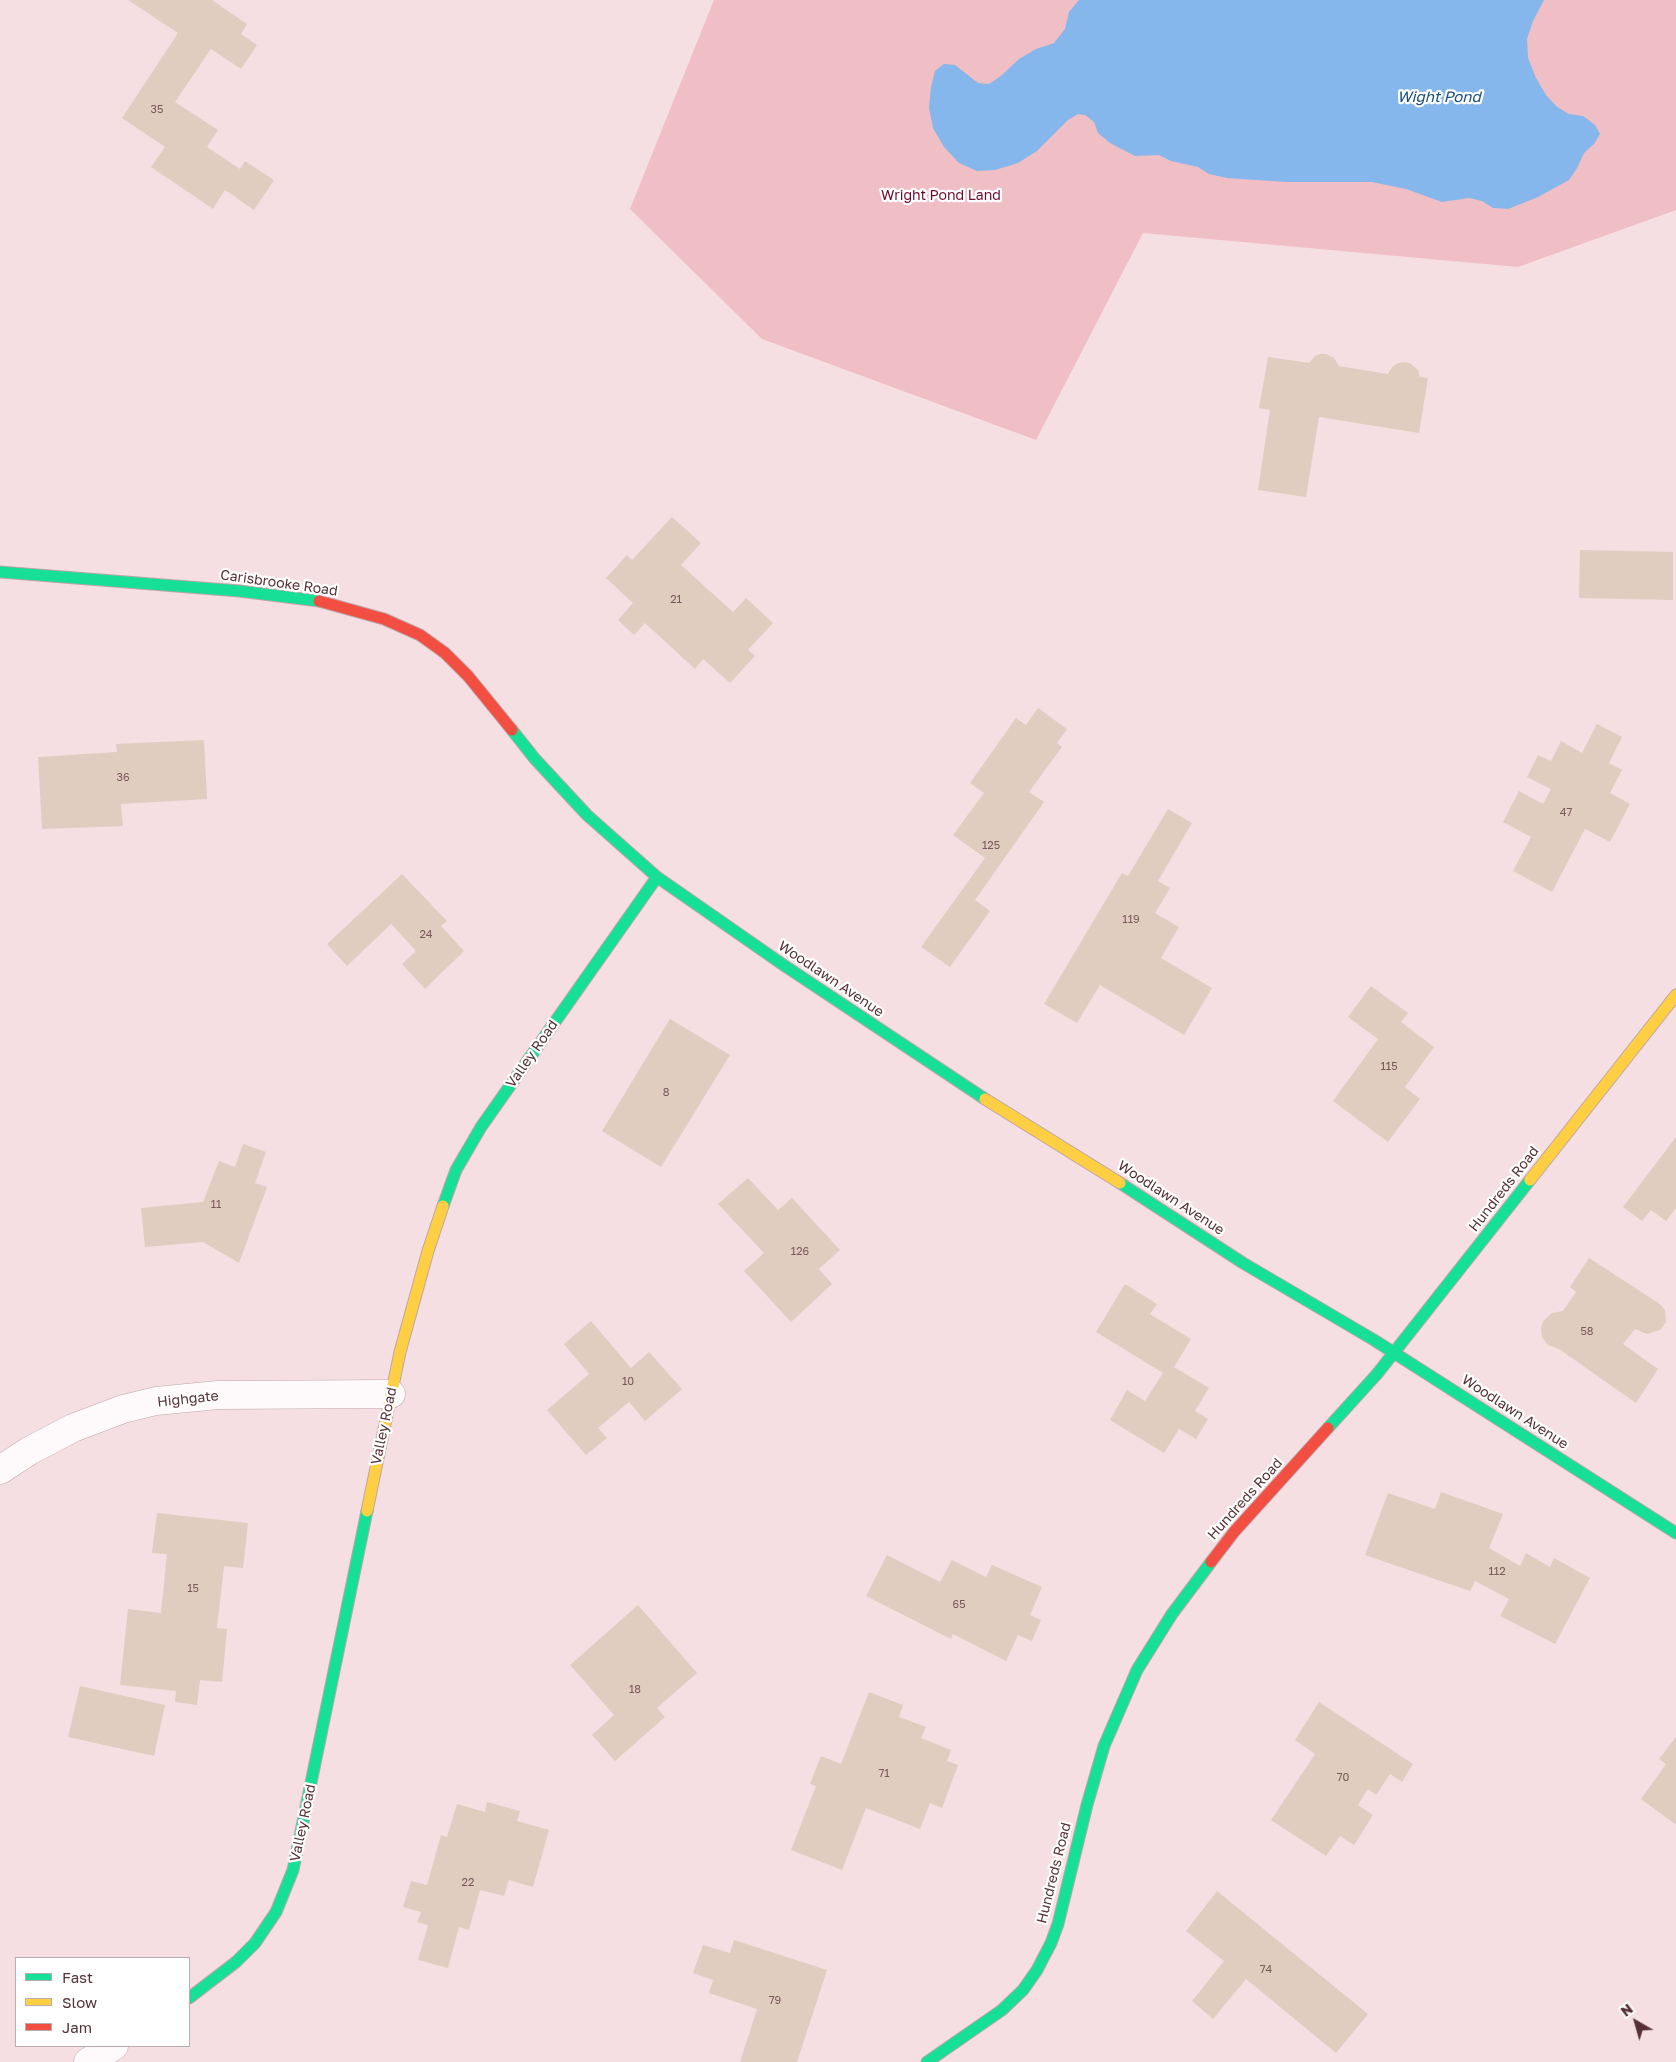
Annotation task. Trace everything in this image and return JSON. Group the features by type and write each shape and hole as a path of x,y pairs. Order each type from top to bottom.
{"street":[{"name":"Carisbrooke Road","path":"0,572 282,596 319,601 384,619 408,630 445,653 481,691 535,759 569,797 604,832 657,877"},
{"name":"Woodlawn Avenue","path":"657,877 782,964 990,1102 1128,1188 1243,1263 1394,1353 1676,1533"},
{"name":"Valley Road","path":"190,1997 236,1962 255,1943 276,1912 293,1870 391,1394 421,1274 438,1218 456,1170 480,1127 657,877"},
{"name":"Hundreds Road","path":"927,2062 1002,2010 1023,1990 1038,1970 1058,1924 1087,1805 1104,1746 1137,1670 1158,1634 1234,1532 1359,1396 1394,1353 1676,995"},
{"name":"Highgate","path":"0,1470 29,1451 73,1428 115,1412 156,1401 218,1395 391,1394"},
{"path":"88,2062 112,2047"}],"green space":[{"name":"Wright Pond Land","path":"714,0 1676,0 1676,210 1518,267 1143,233 1036,440 762,339 630,209"}],"water":[{"name":"Wight Pond","path":"1079,0 1544,0 1533,21 1527,39 1528,58 1536,78 1546,95 1557,107 1569,114 1583,116 1595,125 1600,134 1594,144 1584,153 1569,180 1538,197 1508,209 1493,208 1482,201 1469,198 1442,202 1406,189 1372,182 1287,182 1227,178 1209,174 1198,167 1171,161 1159,155 1135,156 1110,143 1098,133 1094,122 1085,115 1078,114 1068,120 1037,151 1018,163 995,170 977,171 959,163 944,147 933,128 929,108 935,71 944,64 955,65 978,83 989,84 1001,76 1019,59 1036,49 1054,43 1065,29 1069,12"}],"building":[{"path":"128,0 212,0 247,24 241,34 257,45 241,69 211,49 175,102 218,130 207,147 240,169 245,161 274,180 254,210 225,190 213,209 151,167 165,147 122,118 178,33"},
{"path":"1326,354 1334,358 1339,366 1388,374 1392,367 1398,363 1406,362 1411,364 1418,370 1420,377 1428,378 1419,433 1319,417 1306,497 1258,490 1270,410 1259,408 1268,357 1309,363 1315,356"},
{"path":"672,517 701,543 681,565 733,612 746,598 773,623 748,650 755,656 730,683 703,659 695,669 645,623 634,635 618,620 633,603 606,578 627,555 632,560"},
{"path":"1580,550 1673,552 1673,600 1579,598"},
{"path":"1038,708 1067,729 1057,743 1062,747 1029,792 1044,802 975,900 990,911 950,967 921,947 985,858 953,835 984,793 970,783 1016,718 1026,725"},
{"path":"1597,724 1622,737 1609,763 1622,770 1610,793 1630,804 1610,842 1585,829 1552,892 1513,871 1531,837 1503,822 1519,791 1543,804 1551,789 1527,777 1538,755 1551,761 1561,741 1582,753"},
{"path":"204,740 207,799 121,804 123,826 42,829 38,757 117,752 116,744"},
{"path":"1168,809 1192,823 1158,881 1170,888 1155,913 1179,927 1161,958 1212,988 1184,1035 1100,985 1077,1023 1044,1004 1122,873 1128,876"},
{"path":"402,874 447,921 441,926 464,951 425,989 402,964 416,951 391,924 347,966 327,944"},
{"path":"1371,986 1408,1013 1401,1022 1434,1047 1405,1087 1420,1099 1388,1142 1333,1101 1378,1039 1348,1017"},
{"path":"670,1019 730,1055 661,1167 602,1131"},
{"path":"1676,1137 1676,1208 1666,1221 1651,1210 1642,1221 1623,1207"},
{"path":"243,1144 266,1152 255,1183 267,1187 239,1263 203,1242 145,1247 141,1208 203,1202 219,1161 235,1167"},
{"path":"748,1178 778,1210 792,1198 840,1250 819,1269 832,1284 791,1322 744,1271 764,1253 718,1204"},
{"path":"1589,1258 1660,1304 1665,1310 1666,1322 1660,1330 1647,1334 1635,1329 1623,1344 1658,1369 1636,1403 1559,1349 1548,1345 1542,1337 1541,1328 1543,1321 1552,1313 1563,1311 1576,1292 1570,1287"},
{"path":"1125,1284 1157,1304 1150,1314 1191,1339 1174,1367 1209,1388 1195,1411 1208,1419 1196,1439 1179,1429 1164,1453 1110,1420 1127,1390 1145,1401 1163,1373 1096,1332"},
{"path":"591,1321 631,1368 649,1352 682,1389 645,1421 629,1402 598,1428 607,1438 586,1455 547,1410 589,1374 564,1344"},
{"path":"1441,1492 1503,1514 1489,1548 1520,1566 1526,1553 1550,1567 1554,1558 1590,1578 1555,1644 1500,1616 1509,1599 1475,1581 1470,1591 1365,1555 1388,1493 1435,1509"},
{"path":"157,1513 248,1523 243,1568 224,1566 217,1628 227,1629 222,1682 200,1680 197,1705 175,1702 176,1691 120,1685 128,1609 161,1613 167,1554 152,1553"},
{"path":"887,1555 940,1582 952,1560 986,1577 992,1565 1042,1587 1030,1615 1041,1620 1032,1641 1018,1635 1006,1661 953,1634 951,1639 866,1596"},
{"path":"638,1605 697,1673 657,1708 665,1717 615,1761 592,1735 614,1715 570,1665"},
{"path":"80,1686 165,1705 154,1756 68,1737"},
{"path":"869,1692 903,1705 899,1717 926,1727 921,1738 951,1750 947,1761 958,1765 942,1808 930,1803 920,1829 866,1808 842,1870 791,1850 816,1786 810,1784 821,1756 841,1764"},
{"path":"1319,1702 1413,1764 1402,1782 1390,1774 1376,1795 1368,1789 1358,1805 1373,1815 1354,1845 1340,1836 1326,1856 1271,1820 1315,1754 1295,1740"},
{"path":"1676,1737 1675,1824 1641,1799 1666,1764 1659,1759"},
{"path":"487,1802 520,1811 517,1821 549,1830 533,1887 509,1880 504,1896 480,1890 469,1930 459,1927 448,1968 418,1960 428,1925 417,1922 421,1912 403,1907 411,1881 427,1885 441,1835 447,1837 457,1804 485,1812"},
{"path":"1217,1891 1368,2014 1336,2053 1246,1979 1213,2019 1192,2001 1224,1961 1186,1931"},
{"path":"734,1940 827,1970 797,2062 740,2062 757,2009 709,1993 713,1980 693,1973 703,1945 730,1953"}],"traffic: fast":[{"path":"0,572 239,591 319,601"},
{"path":"512,730 535,759 587,815 657,877 782,964 985,1099"},
{"path":"443,1206 456,1170 481,1127 657,877"},
{"path":"1328,1428 1377,1374 1530,1180"},
{"path":"1120,1183 1243,1263 1374,1340 1676,1533"},
{"path":"190,1997 236,1962 255,1943 276,1912 293,1870 367,1511"},
{"path":"927,2062 1002,2010 1023,1990 1037,1970 1051,1943 1058,1924 1087,1805 1104,1746 1137,1670 1172,1614 1211,1562"}],"traffic: slow":[{"path":"1530,1180 1676,995"},
{"path":"985,1099 1120,1183"},
{"path":"367,1511 400,1352 428,1251 443,1206"}],"traffic: jam":[{"path":"319,601 384,619 420,635 445,653 468,676 512,730"},
{"path":"1211,1562 1234,1532 1328,1428"}]}
